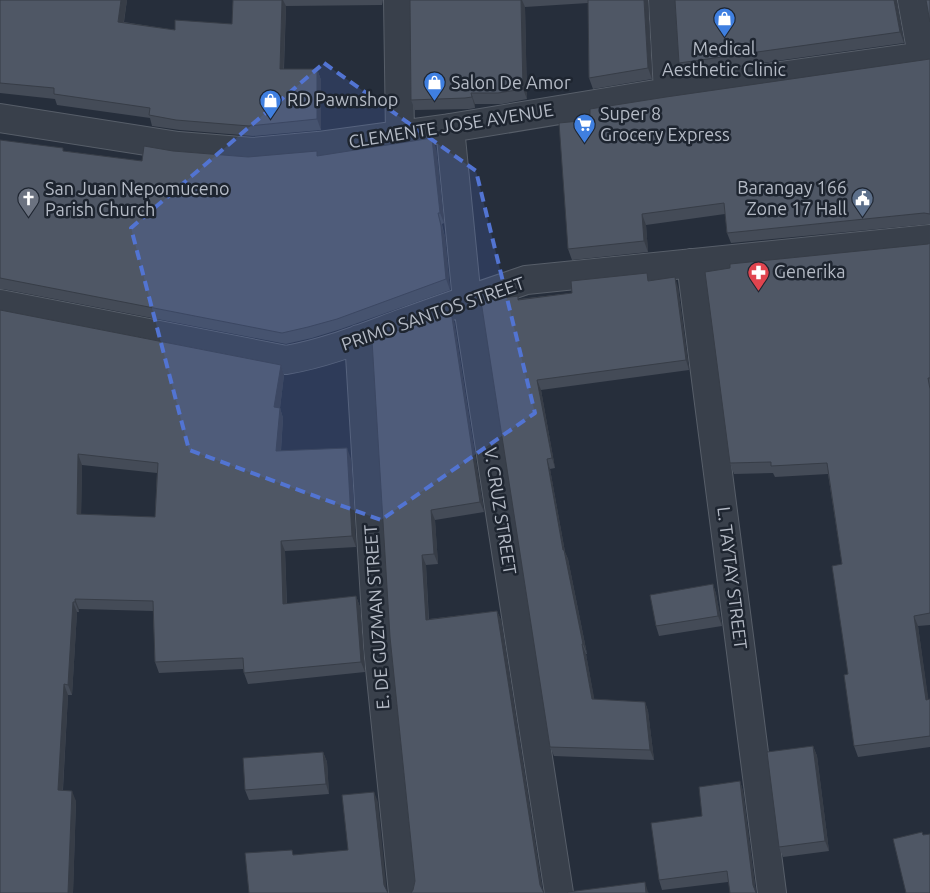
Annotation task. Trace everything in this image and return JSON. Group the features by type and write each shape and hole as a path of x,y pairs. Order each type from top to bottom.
{"street":[{"path":"398,0 400,135"},
{"path":"663,0 668,92"},
{"path":"912,0 926,55"},
{"name":"CLEMENTE JOSE AVENUE","path":"0,118 178,146 253,152 318,146 450,128 668,92 926,55"},
{"name":"V. CRUZ STREET","path":"450,128 467,300 559,893"},
{"name":"PRIMO SANTOS STREET","path":"0,304 286,360 310,356 359,340 526,280 930,239"},
{"name":"L. TAYTAY STREET","path":"691,263 772,893"},
{"name":"E. DE GUZMAN STREET","path":"359,340 378,648 403,893"}],"highlighted area":[{"path":"324,63 476,171 535,413 381,520 189,450 131,228"}],"building":[{"path":"0,0 121,0 118,22 175,30 175,20 232,24 233,0 282,0 280,69 317,69 317,119 249,126 176,120 149,115 150,108 54,94 54,88 0,83"},
{"path":"410,0 521,0 523,89 498,93 471,93 472,97 465,98 411,100"},
{"path":"588,0 644,0 648,68 589,78"},
{"path":"675,0 894,0 900,32 679,63"},
{"path":"926,0 930,0 930,22"},
{"path":"930,59 930,214 924,213 727,233 724,203 642,214 644,241 568,249 559,123 590,120 590,109"},
{"path":"432,138 446,279 337,319 282,333 0,278 0,140 63,148 63,151 142,161 144,146 173,151 248,157 317,151 317,156"},
{"path":"930,243 930,378 928,378 930,389 930,613 914,616 926,700 930,699 930,736 854,746 844,675 848,674 832,566 842,564 827,463 771,466 771,462 730,463 705,272 730,268 730,264"},
{"path":"647,273 648,281 675,277 686,360 537,380 552,458 547,459 592,699 645,702 650,750 550,747 481,301 518,296 518,300 572,293 571,281"},
{"path":"0,310 281,365 274,407 280,408 276,451 347,448 352,536 281,541 283,604 356,596 361,662 244,673 243,658 155,662 153,601 75,599 75,602 73,602 68,685 64,684 58,790 72,791 68,893 0,893","holes":["78,454 158,463 155,517 77,514"]},
{"path":"451,311 480,502 431,510 434,554 422,555 426,620 497,611 540,885 544,893 411,893 415,881 390,637 372,340"},
{"path":"713,584 718,616 656,626 650,595"},
{"path":"813,746 825,841 779,847 767,752"},
{"path":"323,752 326,784 245,790 243,758"},
{"path":"740,781 753,885 756,893 730,893 727,871 659,880 651,823 702,816 699,787"},
{"path":"374,792 384,885 388,893 249,893 245,853 292,850 293,855 348,850 342,795"},
{"path":"922,832 923,835 930,834 930,893 906,893 893,839"},
{"path":"645,882 646,893 567,893 568,892"}],"place":[{"name":"Medical Aesthetic Clinic","path":"724,38"},
{"name":"Salon De Amor","path":"435,102"},
{"name":"RD Pawnshop","path":"271,119"},
{"name":"Super 8 Grocery Express","path":"584,143"},
{"name":"Barangay 166 Zone 17 Hall","path":"863,217"},
{"name":"San Juan Nepomuceno Parish Church","path":"29,218"},
{"name":"Generika","path":"758,291"}]}
